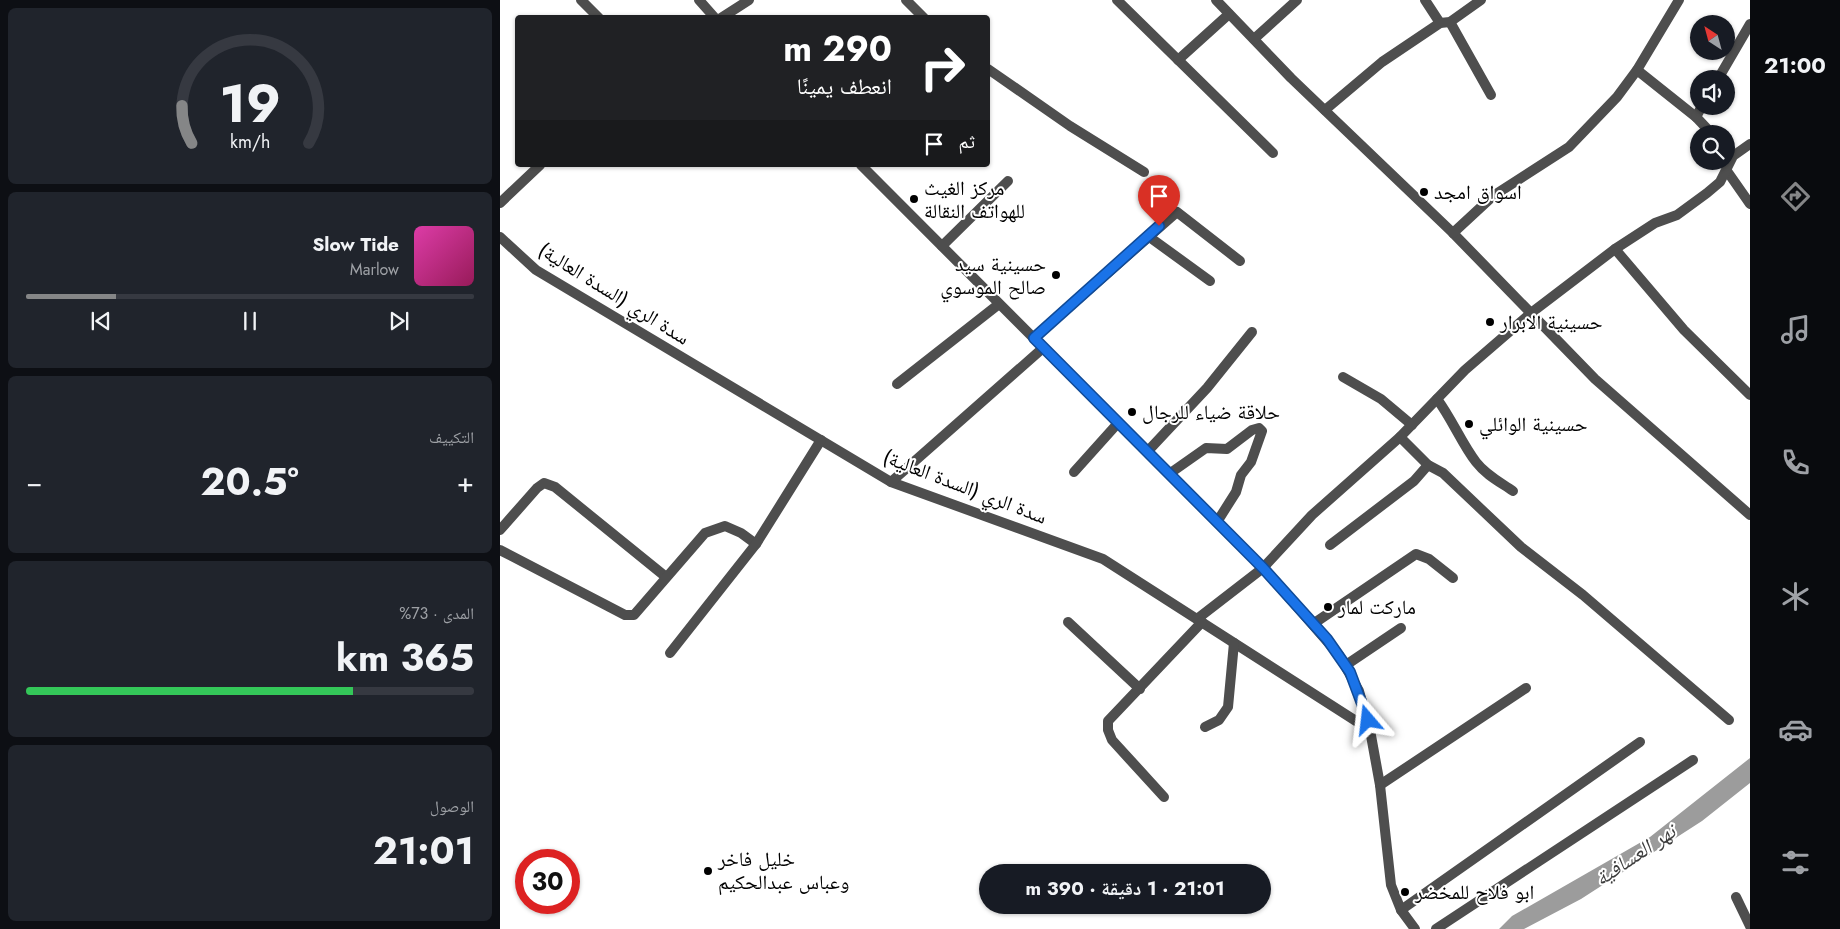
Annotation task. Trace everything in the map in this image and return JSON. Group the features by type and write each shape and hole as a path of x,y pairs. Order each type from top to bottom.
{"street":[{"path":"581,0 596,15"},
{"path":"699,0 712,15"},
{"path":"725,15 749,0"},
{"path":"906,0 921,15"},
{"path":"1117,0 1273,152"},
{"path":"1216,0 1325,110 1453,233 1595,379 1750,515"},
{"path":"1254,39 1297,0"},
{"path":"1425,0 1445,22 1491,94"},
{"path":"1325,110 1382,62 1481,0"},
{"path":"1453,233 1493,196 1569,147 1617,97 1637,70 1679,0"},
{"path":"1178,60 1229,14"},
{"path":"1723,70 1750,24"},
{"path":"990,70 1070,126 1144,172"},
{"path":"1637,70 1704,125"},
{"path":"1735,151 1750,144"},
{"path":"500,203 538,167"},
{"path":"863,167 1263,568 1313,624 1346,665 1359,691 1370,730 1380,785 1390,876 1401,910 1415,929"},
{"path":"1164,797 1112,740 1108,730 1108,721 1140,689 1199,620 1263,568 1312,515 1400,437 1466,370 1531,313 1615,249 1655,223 1677,215 1720,182 1727,171 1750,204"},
{"path":"942,246 1008,181"},
{"path":"1034,338 1177,212 1240,261"},
{"path":"1148,236 1210,281"},
{"name":"سدة الري (السدة العالية)","path":"500,237 536,270 891,482 1103,559 1370,730"},
{"path":"1615,249 1684,330 1750,395"},
{"path":"897,384 999,304"},
{"path":"1147,452 1207,388 1252,332"},
{"path":"891,482 1043,348"},
{"path":"1343,377 1381,400 1412,425"},
{"path":"1437,399 1453,420 1476,462 1489,475 1513,491"},
{"path":"1074,472 1118,423"},
{"path":"1170,474 1206,448 1227,449 1252,430 1259,428 1262,431 1251,462 1241,475 1236,492 1217,522"},
{"path":"1400,437 1428,465 1443,473 1521,547 1590,601 1729,720"},
{"path":"670,653 756,544 821,440"},
{"path":"1330,545 1414,481 1428,465"},
{"path":"500,530 536,488 544,483 555,487 666,578"},
{"path":"500,550 625,615 634,615 705,533 725,526 741,533 756,544"},
{"path":"1313,624 1416,554 1430,559 1453,578"},
{"path":"1068,622 1140,689"},
{"path":"1346,665 1400,628"},
{"path":"1205,727 1219,720 1228,707 1234,643"},
{"path":"1380,785 1526,688"},
{"path":"1401,910 1640,742"},
{"path":"1436,929 1693,760"},
{"path":"1736,897 1750,926"}],"water":[{"name":"نهر العسافية","path":"1750,758 1750,783 1702,821 1581,899 1524,929 1499,929 1512,916 1650,837"}],"place":[{"name":"اسواق امجد","path":"1424,192"},
{"name":"مركز الغيث للهواتف النقالة","path":"914,199"},
{"name":"حسينية سيد صالح الموسوي","path":"1056,275"},
{"name":"حسينية الابرار","path":"1490,322"},
{"name":"حلاقة ضياء للرجال","path":"1132,412"},
{"name":"حسينية الوائلي","path":"1469,424"},
{"name":"ماركت لمار","path":"1328,607"},
{"name":"خليل فاخر وعباس عبدالحكيم","path":"708,871"},
{"name":"ابو فلاح للمخضر","path":"1405,892"}],"route":[{"path":"1159,226 1034,338 1263,568 1327,639 1350,672 1359,691 1368,720"}]}
